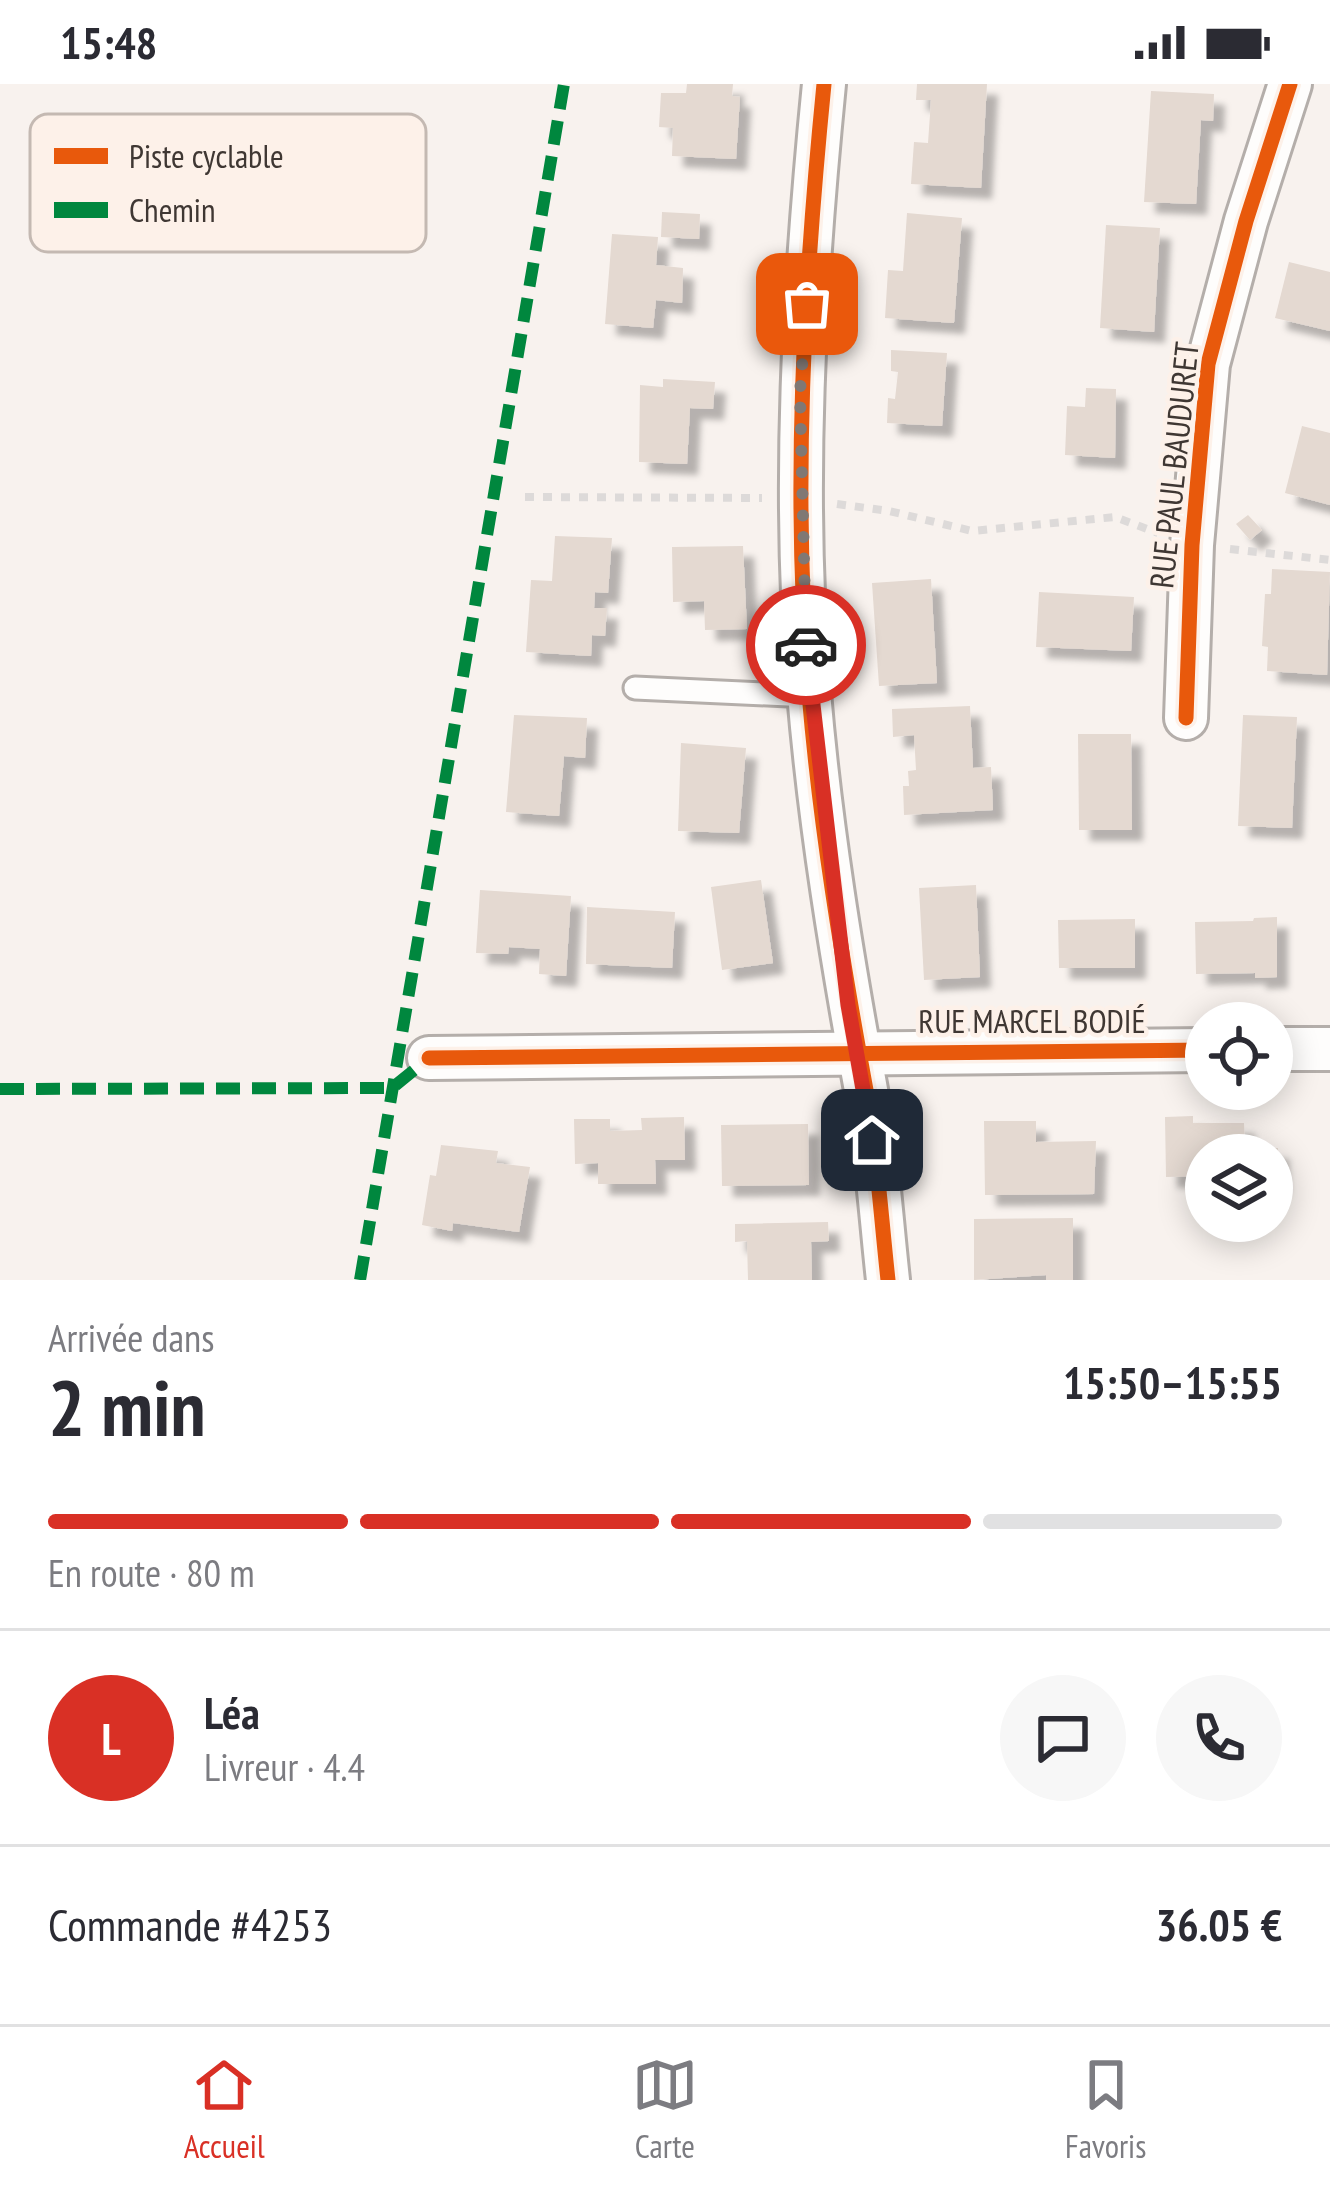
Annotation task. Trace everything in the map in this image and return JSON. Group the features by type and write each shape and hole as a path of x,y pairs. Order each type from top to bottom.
{"street":[{"path":"824,84 800,392 809,696 888,1280"},
{"name":"RUE PAUL BAUDURET","path":"1186,718 1192,545 1208,364 1246,221 1290,84"},
{"path":"1293,1049 1330,1048"},
{"name":"RUE MARCEL BODIÉ","path":"429,1058 1185,1050"}],"lane":[{"path":"635,688 809,696"}],"path":[{"path":"525,497 802,500 889,511 972,531 1115,517 1192,545 1330,560"}],"building":[{"path":"687,84 733,84 732,96 740,97 736,159 672,156 673,128 659,127 661,93 686,93"},
{"path":"917,84 987,84 981,188 911,184 914,142 928,143 931,100 916,100"},
{"path":"1151,91 1214,94 1213,121 1201,120 1196,204 1144,202"},
{"path":"662,212 700,214 699,239 661,237"},
{"path":"907,213 962,218 954,323 885,318 888,270 903,271"},
{"path":"1106,225 1160,228 1154,332 1100,328"},
{"path":"612,234 658,237 656,265 683,268 682,303 656,300 653,328 605,324"},
{"path":"1289,262 1330,272 1330,331 1275,318"},
{"path":"891,350 947,353 942,426 887,423 888,398 895,399 898,372 891,371"},
{"path":"663,379 715,382 713,409 690,408 687,464 639,462 640,385 663,387"},
{"path":"1086,388 1116,389 1115,458 1065,455 1067,406 1085,407"},
{"path":"1302,426 1330,433 1330,505 1285,493"},
{"path":"1248,515 1262,530 1250,540 1236,524"},
{"path":"555,536 612,538 608,593 595,592 594,608 607,608 605,636 592,635 591,656 526,652 531,580 552,581"},
{"path":"743,546 747,629 705,630 704,601 673,602 672,547"},
{"path":"1272,569 1330,572 1327,675 1267,671 1268,647 1262,646 1265,594 1271,594"},
{"path":"931,579 937,683 879,686 872,583"},
{"path":"1039,592 1134,597 1131,651 1036,647"},
{"path":"970,706 973,768 991,767 993,810 904,815 903,786 909,786 908,771 916,770 914,735 893,737 892,709"},
{"path":"514,715 587,718 585,758 564,756 559,816 506,812"},
{"path":"1243,715 1297,717 1292,828 1238,826"},
{"path":"1078,734 1131,734 1132,830 1079,830"},
{"path":"681,743 746,748 739,833 678,831"},
{"path":"761,880 773,963 722,970 711,887"},
{"path":"976,885 980,977 924,980 919,888"},
{"path":"480,890 571,896 566,976 539,974 540,949 509,947 508,954 476,953"},
{"path":"587,907 675,912 672,968 586,964"},
{"path":"1277,917 1277,977 1196,974 1195,922"},
{"path":"1135,919 1135,968 1059,968 1058,920"},
{"path":"1193,1116 1193,1123 1244,1123 1244,1134 1185,1134 1185,1177 1166,1177 1165,1117"},
{"path":"684,1117 685,1160 655,1160 656,1184 598,1184 598,1163 575,1164 574,1119 610,1119 610,1131 642,1130 641,1118"},
{"path":"984,1121 1036,1121 1036,1142 1096,1141 1094,1194 985,1195"},
{"path":"808,1124 809,1185 722,1186 721,1125"},
{"path":"441,1145 498,1151 496,1163 530,1167 519,1232 453,1223 452,1231 422,1225 430,1175 436,1176"},
{"path":"1073,1218 1073,1280 1046,1280 1046,1275 974,1280 974,1219"},
{"path":"828,1222 829,1241 811,1242 812,1280 748,1280 747,1241 735,1242 735,1224"}],"marked path":[{"path":"360,1280 564,84"},
{"path":"0,1089 392,1088 429,1058"}],"cycle path":[{"path":"824,84 803,388 804,617 819,793 870,1113 888,1280"},
{"path":"1186,718 1192,545 1208,364 1246,221 1290,84"},
{"path":"429,1058 1185,1050"}],"way so far":[{"path":"806,645 800,392 807,304"}],"route":[{"path":"806,645 848,1005 872,1140"}]}
